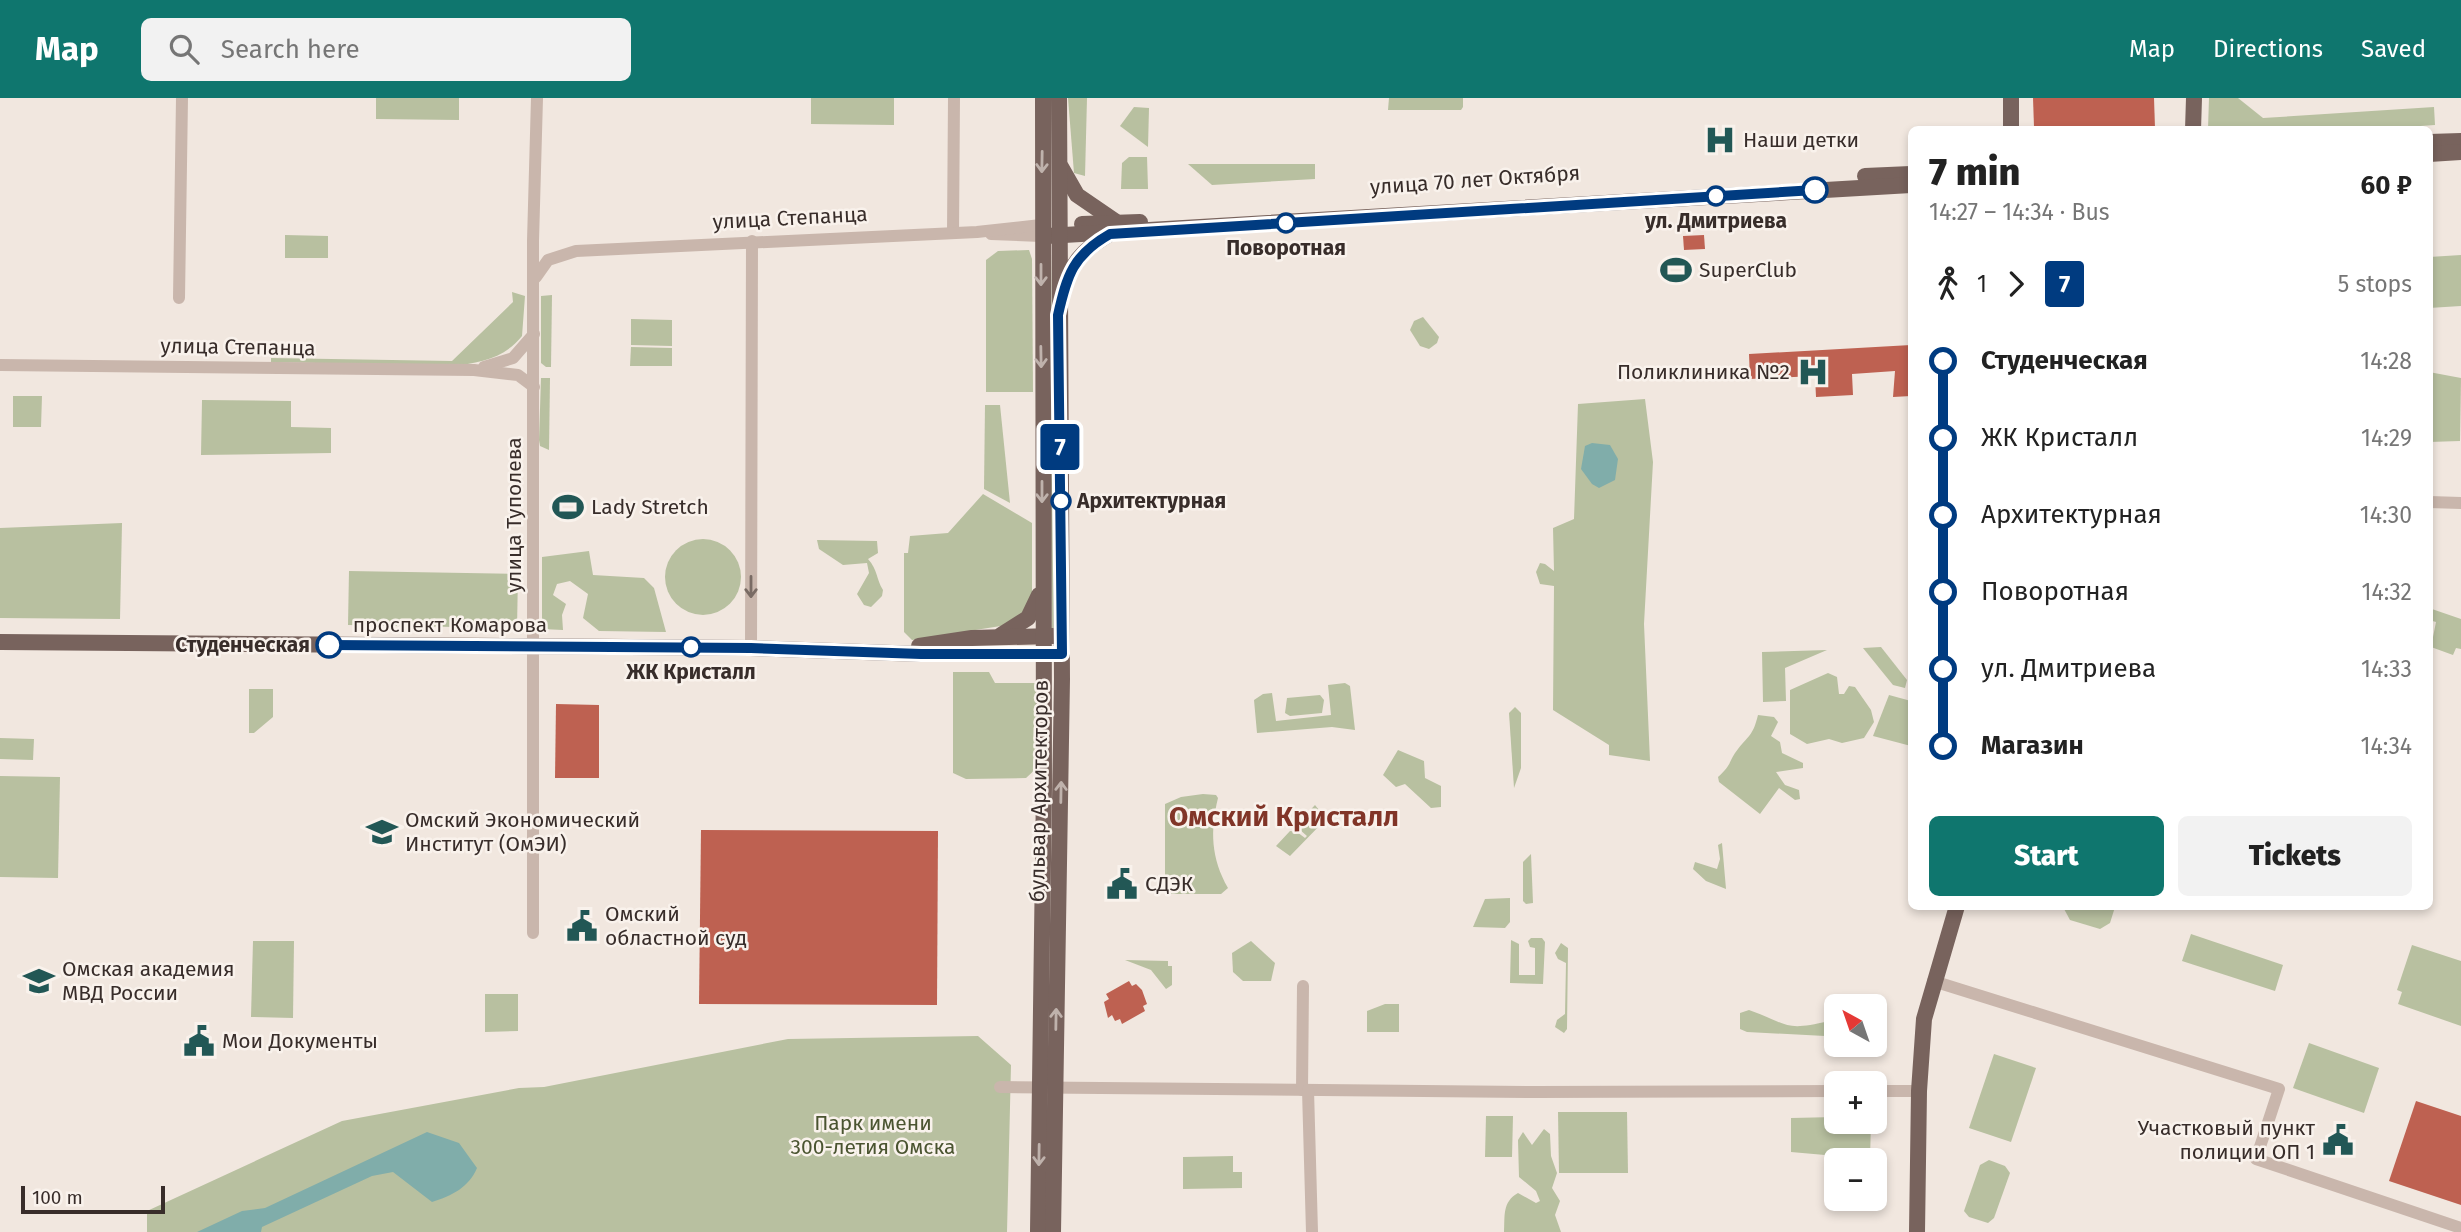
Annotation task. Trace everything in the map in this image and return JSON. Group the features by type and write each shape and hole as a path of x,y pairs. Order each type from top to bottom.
{"main road":[{"name":"бульвар Архитекторов","path":"1038,1232 1047,1087 1062,654 1058,315 1049,231 1043,98"},
{"name":"бульвар Архитекторов","path":"1053,1232 1047,1087 1043,579 1049,231 1058,158 1059,98"},
{"path":"2011,98 2011,126"},
{"path":"2193,126 2194,98"},
{"path":"2433,142 2461,141"},
{"path":"2433,154 2461,152"},
{"path":"1058,158 1077,195 1114,228 1089,247 1075,263 1065,286 1058,315"},
{"name":"улица 70 лет Октября","path":"1114,228 1908,174"},
{"name":"улица 70 лет Октября","path":"1049,231 1908,185"},
{"path":"999,636 1021,625 1033,612 1043,579"},
{"name":"проспект Комарова","path":"900,651 972,638 1062,636"},
{"name":"проспект Комарова","path":"0,642 751,648 1062,654"},
{"path":"1917,1232 1919,1091 1924,1019 1956,910"}],"street":[{"path":"178,298 182,98"},
{"name":"улица Туполева","path":"533,933 533,241 537,98"},
{"path":"953,233 954,98"},
{"name":"улица Степанца","path":"555,255 614,248 752,241 1049,231"},
{"path":"533,241 542,252 555,255"},
{"path":"751,648 752,241"},
{"path":"535,281 542,266 555,255"},
{"name":"улица Степанца","path":"474,370 513,358 534,334"},
{"name":"улица Степанца","path":"0,365 474,370 518,375 534,387"},
{"path":"2433,502 2461,503"},
{"path":"1933,981 2279,1089 2256,1159 2461,1228"},
{"path":"1303,986 1312,1232"},
{"path":"1000,1087 1824,1091"},
{"path":"1887,1091 1919,1091"}],"green space":[{"path":"376,98 459,98 459,120 376,119"},
{"path":"811,98 894,98 894,125 811,124"},
{"path":"1068,98 1087,98 1085,176 1074,173"},
{"path":"1389,98 1463,98 1463,107 1461,110 1388,110"},
{"path":"2209,98 2238,98 2263,118 2434,107 2435,125 2420,126 2208,126"},
{"path":"1134,107 1149,108 1148,147 1120,126"},
{"path":"1129,157 1147,157 1148,189 1121,189 1122,163"},
{"path":"1188,164 1315,164 1315,179 1212,185"},
{"path":"285,235 328,236 328,258 285,258"},
{"path":"1029,250 1032,259 1033,392 986,392 986,260 998,251"},
{"path":"1048,252 1051,252 1055,631 1052,631"},
{"path":"2461,255 2461,306 2433,308 2433,257"},
{"path":"512,292 525,296 522,336 508,350 482,361 452,366 271,362 271,358 452,361 513,302"},
{"path":"552,295 551,367 546,367 541,363 541,296"},
{"path":"1423,317 1439,337 1437,343 1429,349 1420,346 1410,330 1414,321"},
{"path":"631,319 672,320 672,346 631,345"},
{"path":"631,347 672,348 672,366 630,366"},
{"path":"2433,373 2461,378 2460,441 2433,442"},
{"path":"541,378 550,378 549,450 540,446 539,440"},
{"path":"13,396 42,396 41,427 13,427"},
{"path":"1645,399 1653,462 1644,624 1650,761 1609,755 1609,745 1553,710 1554,586 1540,584 1536,572 1540,563 1554,571 1553,528 1574,519 1578,404"},
{"path":"202,400 291,401 291,427 331,428 331,453 201,455"},
{"path":"985,405 1000,405 1010,503 984,489"},
{"path":"983,494 1032,523 1032,600 1027,610 1007,625 912,640 904,632 904,553 908,553 910,536 948,533"},
{"path":"122,523 120,619 0,618 0,528"},
{"path":"696,539 710,539 724,545 735,556 741,577 738,592 730,604 710,615 696,615 682,609 671,598 665,584 665,570 671,556 682,545"},
{"path":"817,540 877,541 878,553 868,559 883,590 882,596 871,607 864,605 857,594 869,573 867,563 843,565 819,549"},
{"path":"589,551 593,575 644,578 654,588 666,632 599,631 583,618 588,594 570,581 557,584 553,595 566,604 562,615 563,630 542,629 542,557"},
{"path":"349,571 518,574 517,628 348,625"},
{"path":"2433,609 2461,619 2461,649 2456,648 2453,655 2433,648 2436,622 2433,621"},
{"path":"1881,647 1907,680 1905,688 1893,685 1863,648"},
{"path":"1827,650 1785,668 1786,701 1763,702 1762,652"},
{"path":"953,672 989,672 995,683 1040,683 1039,766 1026,778 966,779 953,773"},
{"path":"1828,673 1837,677 1839,694 1844,694 1849,686 1855,687 1871,710 1874,722 1864,738 1842,743 1829,739 1807,744 1790,734 1790,690"},
{"path":"1345,683 1350,686 1355,730 1332,727 1257,733 1254,700 1263,694 1272,693 1276,721 1331,715 1328,685"},
{"path":"249,689 273,689 273,717 254,733 249,733"},
{"path":"1320,695 1324,700 1322,713 1290,716 1285,713 1287,698"},
{"path":"1889,695 1908,700 1908,745 1873,736"},
{"path":"1515,707 1521,713 1521,768 1514,788 1509,713"},
{"path":"1758,715 1774,717 1778,722 1771,736 1780,742 1782,753 1803,763 1803,768 1776,772 1785,785 1799,790 1800,799 1795,800 1779,788 1760,814 1719,782 1718,777 1751,734"},
{"path":"0,738 34,739 33,760 0,759"},
{"path":"1398,750 1424,761 1425,778 1441,786 1441,807 1431,808 1405,784 1396,787 1383,775"},
{"path":"0,776 60,777 58,878 0,877"},
{"path":"1216,795 1218,798 1213,833 1215,855 1228,888 1221,894 1168,894 1165,891 1165,804 1181,797"},
{"path":"1315,805 1326,819 1290,856 1276,846 1290,831 1305,838 1307,836 1299,829 1299,822"},
{"path":"1722,843 1726,889 1706,881 1693,869 1695,862 1717,869 1720,859 1718,845"},
{"path":"1531,854 1533,903 1526,904 1523,901 1523,862"},
{"path":"1510,898 1510,922 1505,928 1473,927 1485,899"},
{"path":"2065,910 2114,910 2110,923 2100,929 2070,920"},
{"path":"2191,934 2283,965 2275,991 2182,961"},
{"path":"1531,938 1542,938 1545,942 1543,984 1510,983 1511,940 1519,944 1519,975 1535,975 1535,948 1530,947 1528,941"},
{"path":"253,941 294,941 293,1018 251,1017"},
{"path":"1251,941 1275,963 1271,981 1243,981 1233,972 1232,953"},
{"path":"1561,943 1568,948 1567,1029 1564,1033 1555,1027 1557,1020 1565,1014 1566,963 1558,959 1555,953"},
{"path":"2412,945 2461,961 2461,1026 2398,1004 2402,992 2397,990"},
{"path":"1125,960 1168,961 1168,966 1172,966 1172,985 1166,989 1151,970"},
{"path":"485,994 518,994 518,1031 485,1032"},
{"path":"1385,1004 1399,1004 1399,1032 1367,1032 1367,1011"},
{"path":"1749,1010 1794,1026 1824,1022 1824,1036 1747,1032 1740,1029 1740,1013"},
{"name":"Парк имени 300-летия Омска","path":"978,1036 1011,1065 1007,1232 147,1232 147,1211 342,1121 519,1088 544,1087 788,1039"},
{"path":"2309,1043 2379,1068 2364,1113 2293,1088"},
{"path":"1994,1054 2036,1068 2011,1142 1969,1128"},
{"path":"1558,1112 1627,1112 1628,1173 1559,1173"},
{"path":"1486,1116 1513,1116 1512,1157 1485,1157"},
{"path":"1824,1117 1824,1134 1871,1134 1870,1148 1824,1148 1824,1155 1791,1152 1791,1118"},
{"path":"1544,1129 1550,1134 1551,1156 1557,1173 1552,1188 1560,1201 1555,1215 1561,1232 1504,1232 1505,1210 1513,1197 1518,1193 1536,1203 1540,1201 1536,1191 1519,1177 1518,1140 1523,1132 1532,1145"},
{"path":"1233,1156 1233,1172 1242,1172 1242,1188 1183,1189 1183,1157"},
{"path":"1989,1160 2005,1166 2010,1173 1994,1218 1988,1223 1969,1217 1964,1211 1980,1165"}],"water":[{"path":"1592,443 1610,445 1618,459 1615,480 1599,488 1592,484 1581,469 1585,446"},
{"path":"427,1132 459,1143 477,1168 465,1186 446,1197 432,1202 393,1172 372,1176 262,1227 261,1232 197,1232 242,1211 265,1208"}],"building":[{"path":"2033,98 2154,98 2155,126 2034,126"},
{"path":"1704,235 1705,249 1684,250 1683,236"},
{"name":"Поликлиника №2","path":"1908,345 1908,396 1893,397 1895,371 1852,374 1853,395 1816,397 1815,376 1750,379 1749,354"},
{"path":"556,704 599,705 599,778 555,778"},
{"path":"701,830 938,831 937,1005 699,1004"},
{"path":"1129,981 1132,986 1136,984 1142,990 1147,1004 1143,1006 1145,1011 1122,1024 1120,1019 1115,1021 1112,1015 1108,1018 1104,1002 1109,999 1106,994"},
{"path":"2416,1101 2461,1116 2461,1205 2389,1181"}],"bus line":[{"name":"7","path":"329,645 751,648 897,650 921,654 1062,654 1058,315 1070,271 1083,252 1100,240 1110,234 1815,190"}],"place":[{"name":"Наши детки","path":"1720,140"},
{"name":"ул. Дмитриева","path":"1716,196"},
{"name":"Поворотная","path":"1286,223"},
{"name":"SuperClub","path":"1676,270"},
{"name":"Поликлиника №2","path":"1813,372"},
{"name":"Архитектурная","path":"1061,501"},
{"name":"Lady Stretch","path":"568,507"},
{"name":"Студенческая","path":"329,645"},
{"name":"ЖК Кристалл","path":"691,647"},
{"name":"Омский Экономический Институт (ОмЭИ)","path":"382,832"},
{"name":"СДЭК","path":"1122,884"},
{"name":"Омский областной суд","path":"582,926"},
{"name":"Омская академия МВД России","path":"39,981"},
{"name":"Мои Документы","path":"199,1041"},
{"name":"Участковый пункт полиции ОП 1","path":"2338,1140"}],"district":[{"name":"Омский Кристалл","path":"1284,816"}]}
